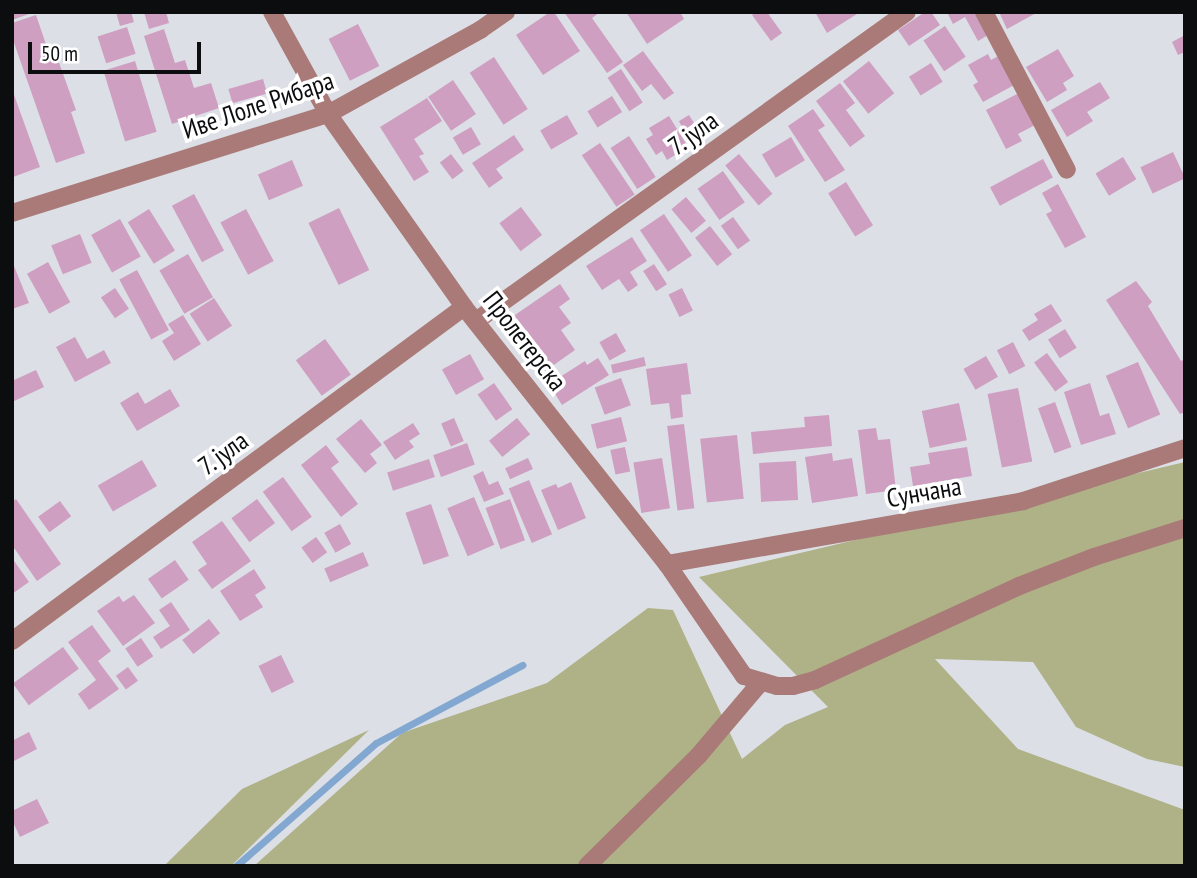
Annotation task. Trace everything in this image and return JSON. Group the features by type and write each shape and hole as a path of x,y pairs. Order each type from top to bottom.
{"street":[{"name":"Пролетерска","path":"272,12 328,114 464,307 667,564 735,665 744,676 760,683"},
{"name":"Иве Лоле Рибара","path":"12,213 328,114 480,30 506,12"},
{"name":"7. јула","path":"476,321 907,12"},
{"path":"984,12 1067,170"},
{"name":"7. јула","path":"12,641 464,307"},
{"name":"Сунчана","path":"667,564 1023,501 1185,448"},
{"path":"587,866 699,755 760,683 793,686 815,680 1019,586 1094,557 1185,528"}],"green space":[{"path":"1185,462 1185,767 1147,759 1076,727 1033,662 935,659 1018,749 1185,810 1185,866 254,866 402,733 547,683 648,608 673,610 742,759 785,725 828,707 699,577"},
{"path":"369,730 231,866 164,866 242,789"}],"building":[{"path":"12,12 32,12 32,13 12,20"},
{"path":"116,12 131,12 134,22 120,26"},
{"path":"144,12 166,12 169,23 149,29"},
{"path":"554,12 580,51 543,75 516,35"},
{"path":"564,12 600,12 592,18 623,62 607,73"},
{"path":"626,12 680,12 684,19 647,44"},
{"path":"756,12 767,12 782,33 771,41 752,15"},
{"path":"815,12 860,12 827,33"},
{"path":"925,12 931,12 940,25 909,46 898,30"},
{"path":"947,12 975,12 988,35 978,41 965,17 953,24"},
{"path":"999,12 1038,12 1007,29"},
{"path":"36,15 51,59 57,57 76,110 71,112 85,153 56,163 12,37 12,23"},
{"path":"358,24 379,66 350,81 329,39"},
{"path":"945,26 966,57 944,71 923,41"},
{"path":"127,27 136,54 106,63 98,37"},
{"path":"164,29 175,63 185,60 194,88 211,83 219,108 172,124 144,36"},
{"path":"1185,35 1185,52 1178,55 1172,42"},
{"path":"1058,49 1074,76 1063,83 1067,90 1047,102 1026,67"},
{"path":"643,51 674,93 664,100 651,84 642,91 623,65"},
{"path":"988,54 991,60 1000,55 1016,84 983,102 973,85 978,82 968,65"},
{"path":"494,57 528,109 503,125 470,73"},
{"path":"135,61 157,132 125,141 103,71"},
{"path":"869,61 894,93 868,114 843,81"},
{"path":"931,63 943,82 921,95 909,77"},
{"path":"621,69 643,103 629,111 608,78"},
{"path":"263,79 267,93 233,103 228,89"},
{"path":"453,80 476,114 451,131 428,97"},
{"path":"1100,82 1110,98 1087,112 1093,121 1067,137 1051,110"},
{"path":"840,83 855,103 846,110 865,136 850,147 816,101"},
{"path":"13,92 40,167 13,177 12,174"},
{"path":"1019,93 1035,125 1018,134 1022,141 1006,149 986,110"},
{"path":"612,96 622,112 597,127 587,111"},
{"path":"427,98 442,121 414,139 424,154 419,156 429,172 414,181 380,127"},
{"path":"813,109 825,126 818,130 845,170 825,182 788,126"},
{"path":"567,115 578,134 551,150 540,130"},
{"path":"689,115 701,134 690,140 679,121"},
{"path":"669,116 688,147 667,160 662,151 656,155 646,139 653,135 649,128"},
{"path":"471,127 481,144 463,155 453,138"},
{"path":"514,135 524,150 496,169 503,178 489,188 472,163"},
{"path":"629,136 656,177 637,189 611,148"},
{"path":"791,137 805,160 776,178 762,155"},
{"path":"600,143 635,194 616,207 582,155"},
{"path":"1173,152 1185,178 1153,193 1140,167"},
{"path":"451,154 464,171 452,179 440,162"},
{"path":"739,154 772,194 759,205 725,166"},
{"path":"1123,157 1136,179 1109,196 1096,173"},
{"path":"1043,159 1053,178 1000,206 990,187"},
{"path":"292,160 303,186 269,200 258,174"},
{"path":"723,171 745,202 719,220 698,189"},
{"path":"846,182 873,225 855,236 828,193"},
{"path":"1058,184 1086,237 1065,248 1046,214 1052,211 1042,193"},
{"path":"194,194 224,251 202,262 172,206"},
{"path":"686,197 706,221 691,233 671,209"},
{"path":"521,207 542,235 521,251 499,223"},
{"path":"339,208 369,270 339,285 308,223"},
{"path":"149,209 175,251 154,264 128,222"},
{"path":"246,209 274,261 248,275 220,223"},
{"path":"664,214 692,255 668,272 640,230"},
{"path":"733,217 750,240 738,249 721,226"},
{"path":"120,219 141,257 112,273 91,235"},
{"path":"710,226 732,254 717,266 695,238"},
{"path":"80,234 92,263 63,274 51,246"},
{"path":"632,237 647,261 630,272 638,285 628,292 619,279 602,290 586,266"},
{"path":"188,254 213,297 184,314 159,270"},
{"path":"12,261 29,303 12,309"},
{"path":"48,262 70,302 49,314 27,274"},
{"path":"654,264 667,284 656,291 643,271"},
{"path":"137,270 169,330 151,339 119,279"},
{"path":"1136,281 1152,302 1148,306 1181,361 1185,359 1185,412 1180,414 1106,300"},
{"path":"560,284 570,299 559,307 571,323 561,330 575,350 538,376 502,324"},
{"path":"115,288 129,309 115,318 101,298"},
{"path":"682,288 693,310 679,317 669,295"},
{"path":"214,298 232,326 208,341 190,314"},
{"path":"1051,304 1062,321 1029,341 1022,330 1038,320 1034,314"},
{"path":"183,315 201,344 174,361 162,341 174,333 168,324"},
{"path":"1065,329 1077,348 1060,358 1048,340"},
{"path":"616,333 626,351 610,361 599,342"},
{"path":"75,337 87,359 104,350 111,363 75,382 56,347"},
{"path":"325,339 351,375 322,396 296,360"},
{"path":"1013,342 1025,366 1009,374 997,350"},
{"path":"1047,353 1068,382 1055,392 1034,362"},
{"path":"470,354 484,379 456,395 442,370"},
{"path":"986,356 998,377 975,390 963,369"},
{"path":"644,357 646,366 613,373 611,365"},
{"path":"598,358 609,375 562,405 549,384 585,361 587,365"},
{"path":"1138,362 1160,414 1128,428 1106,376"},
{"path":"687,363 691,394 681,395 683,417 671,419 669,403 651,405 646,369"},
{"path":"36,370 44,387 12,402 12,381"},
{"path":"621,378 631,405 605,415 595,388"},
{"path":"494,383 512,409 496,421 478,394"},
{"path":"1090,383 1100,416 1109,413 1116,434 1081,445 1064,392"},
{"path":"1018,388 1032,462 1002,468 988,394"},
{"path":"170,389 180,406 137,431 120,403 138,392 145,404"},
{"path":"1055,402 1071,447 1055,453 1038,408"},
{"path":"959,403 967,440 930,448 922,411"},
{"path":"829,415 832,446 753,454 751,432 805,427 804,417"},
{"path":"621,417 627,441 597,449 591,424"},
{"path":"454,418 464,441 451,446 441,423"},
{"path":"517,418 530,434 502,457 489,441"},
{"path":"361,419 382,445 370,454 377,463 365,473 336,439"},
{"path":"413,423 420,434 409,441 414,447 395,460 383,442"},
{"path":"684,424 694,508 677,510 667,426"},
{"path":"876,428 878,440 890,439 896,490 866,494 858,430"},
{"path":"737,435 744,499 707,503 700,439"},
{"path":"467,443 475,465 441,477 433,455"},
{"path":"326,445 339,462 331,468 358,504 341,517 301,465"},
{"path":"625,447 630,471 616,475 610,450"},
{"path":"967,447 972,476 913,486 910,467 930,464 928,453"},
{"path":"832,453 833,461 852,458 858,496 812,503 805,457"},
{"path":"528,458 533,469 510,479 505,468"},
{"path":"662,458 670,508 641,513 633,463"},
{"path":"429,459 435,477 393,491 387,473"},
{"path":"142,460 157,486 113,511 98,486"},
{"path":"796,461 798,500 761,502 759,463"},
{"path":"483,471 489,485 498,481 504,494 484,502 473,476"},
{"path":"283,477 312,517 292,531 263,492"},
{"path":"529,480 552,534 532,543 509,489"},
{"path":"571,482 586,518 558,530 541,490 556,484 558,488"},
{"path":"474,497 494,545 468,556 447,508"},
{"path":"16,499 61,564 37,581 12,545 12,502"},
{"path":"257,499 275,523 249,542 231,518"},
{"path":"510,499 525,540 501,549 486,508"},
{"path":"60,501 71,516 49,532 38,517"},
{"path":"431,504 449,556 423,565 405,513"},
{"path":"222,521 251,561 212,589 198,570 207,564 192,542"},
{"path":"340,524 351,544 335,553 324,533"},
{"path":"316,537 327,552 313,563 301,548"},
{"path":"363,552 369,566 330,582 324,568"},
{"path":"12,558 29,582 12,594"},
{"path":"175,560 189,580 162,599 148,579"},
{"path":"254,569 266,588 255,595 263,607 240,621 220,591"},
{"path":"134,595 155,623 123,646 97,611 119,596 123,602"},
{"path":"171,602 190,630 161,649 153,637 170,626 159,610"},
{"path":"209,619 220,633 193,654 182,640"},
{"path":"92,625 111,651 98,661 119,689 89,710 78,694 96,680 68,642"},
{"path":"141,638 153,656 138,667 125,649"},
{"path":"63,647 79,669 29,705 13,683"},
{"path":"281,655 294,682 272,693 259,666"},
{"path":"128,667 138,681 126,690 116,676"},
{"path":"29,732 37,749 12,762 12,741"},
{"path":"37,799 49,823 20,837 12,820 12,811"}],"waterway":[{"path":"236,866 376,743 522,665"}]}
